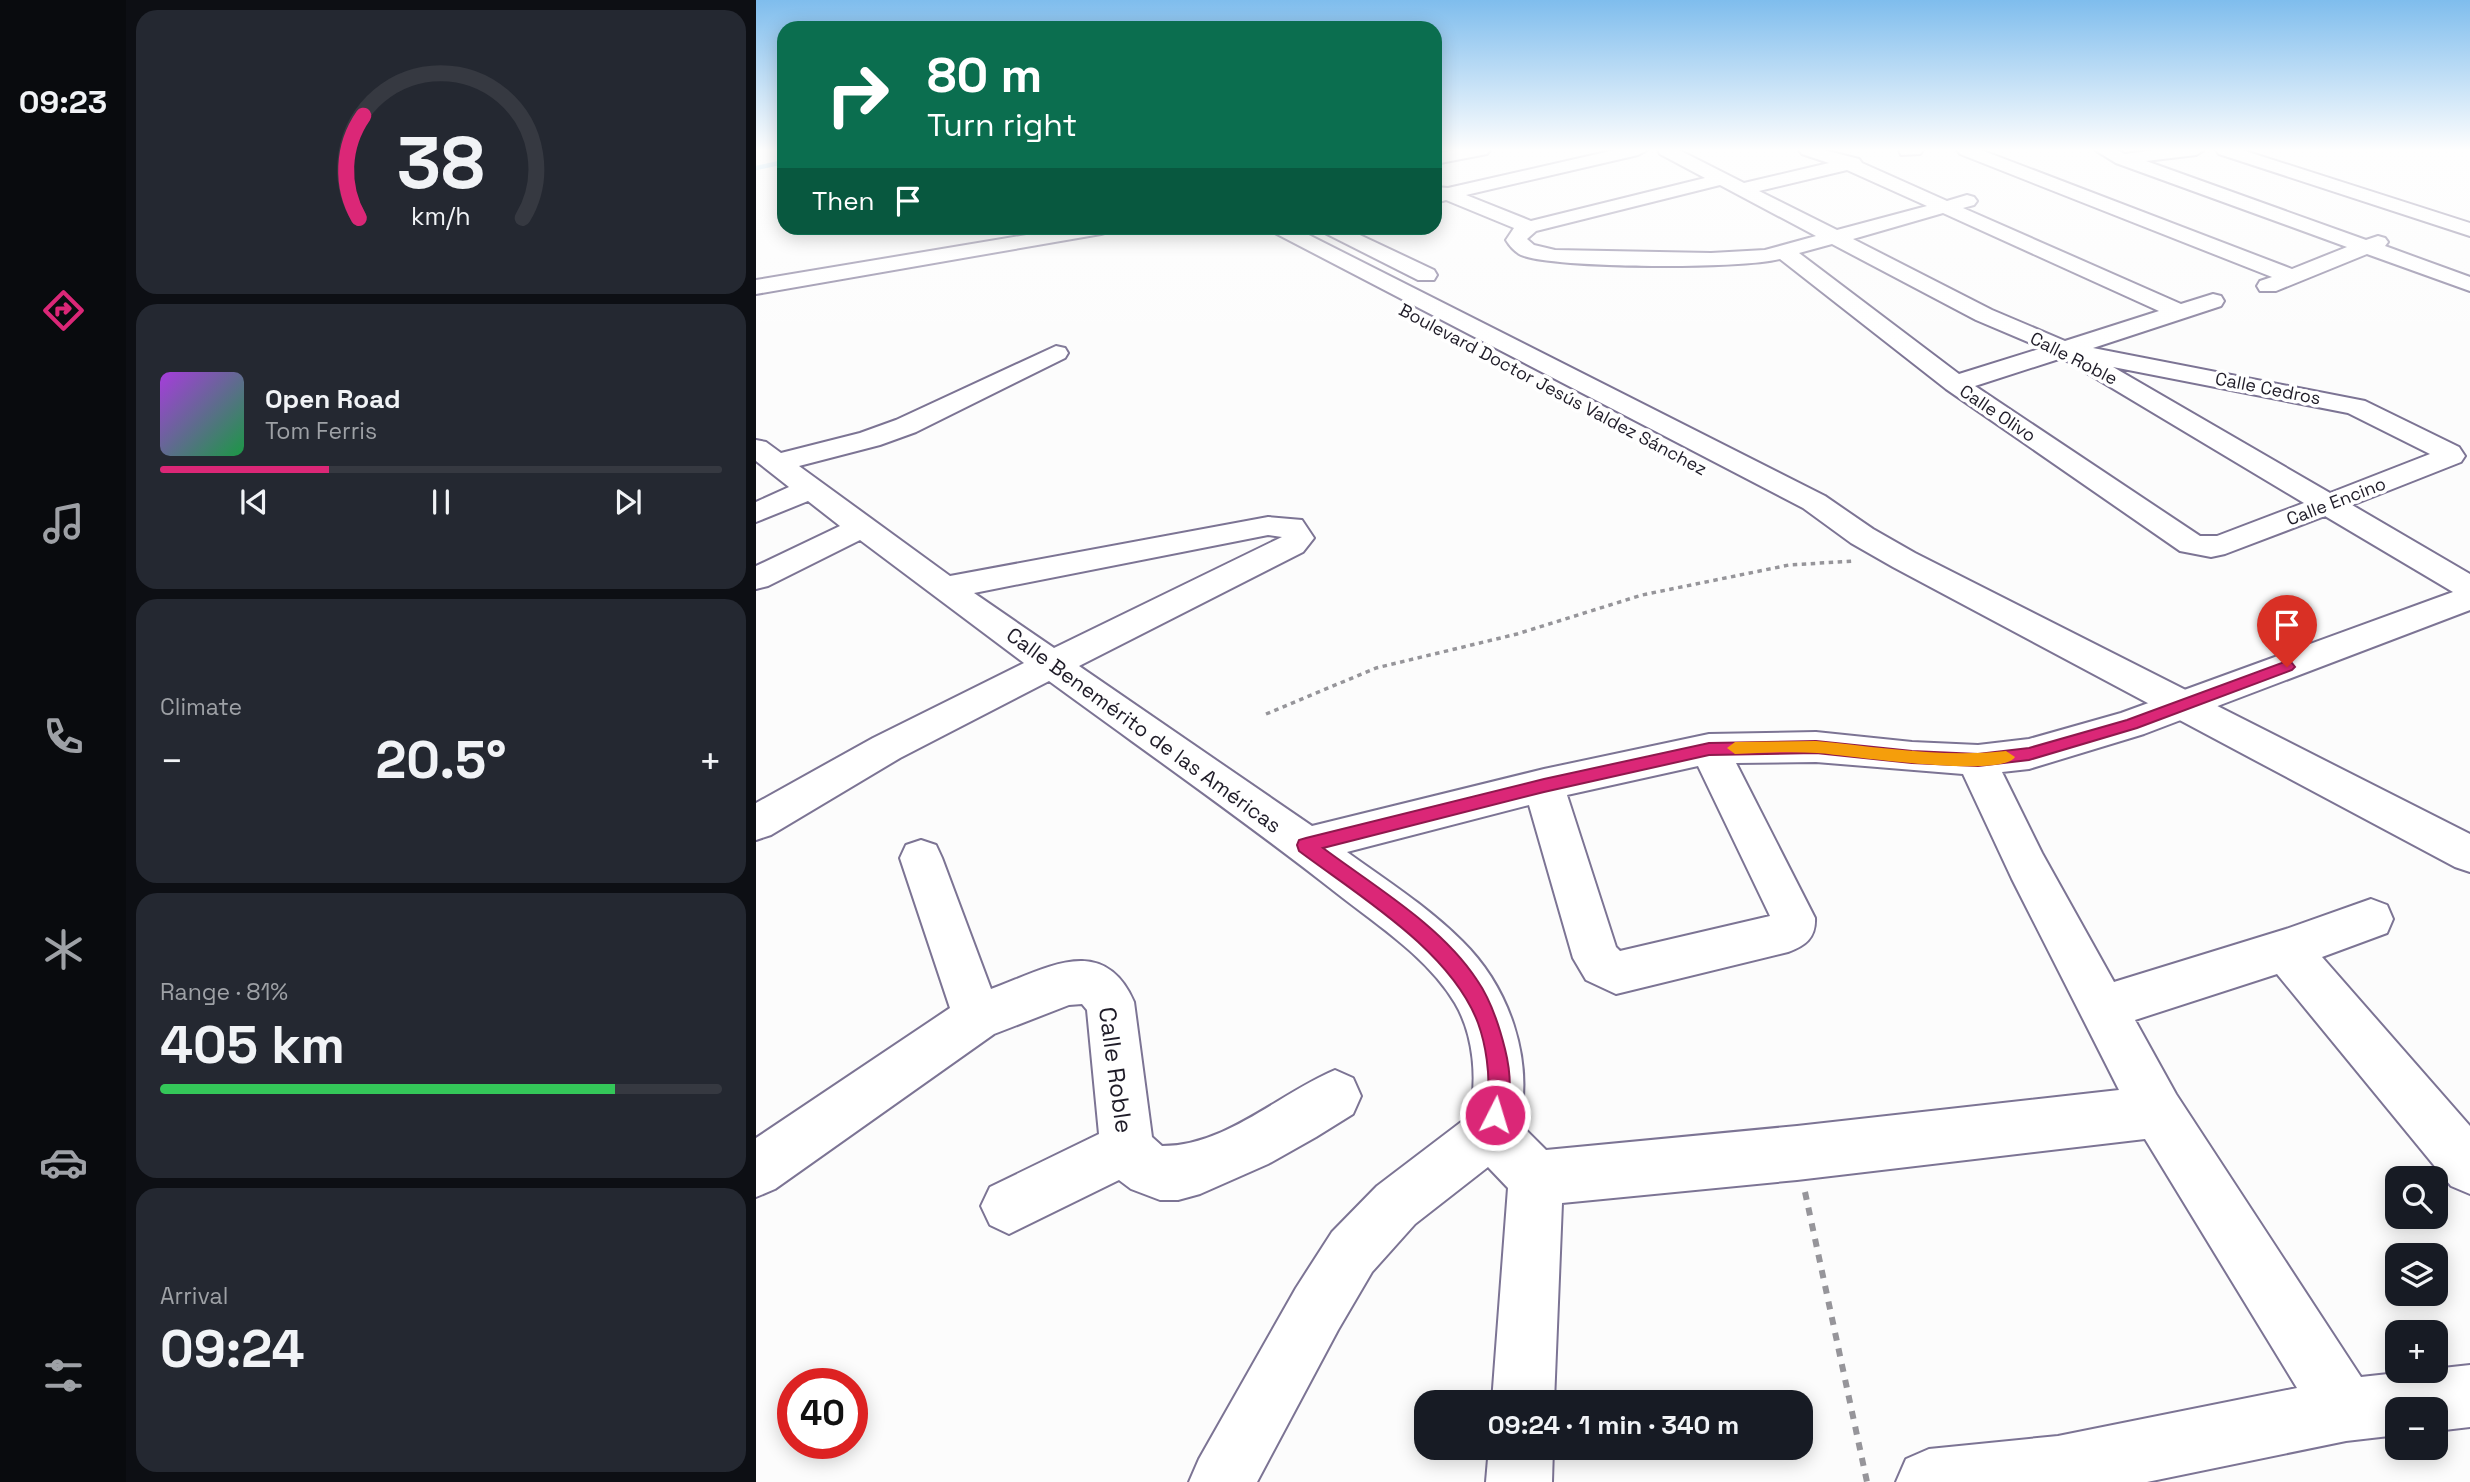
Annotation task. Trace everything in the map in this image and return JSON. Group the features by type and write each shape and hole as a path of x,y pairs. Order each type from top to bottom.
{"street":[{"path":"1508,219 1529,227"},
{"path":"1561,219 1529,227 1517,236 1517,243 1527,250 1555,256 1744,258 1784,252 1902,219"},
{"name":"Calle Roble","path":"1799,219 1984,315 2067,350 2470,588"},
{"path":"1972,219 2180,312"},
{"path":"2146,219 2293,277"},
{"path":"2289,219 2465,281"},
{"path":"2259,289 2439,220 2470,230"},
{"path":"756,287 1060,235"},
{"name":"Boulevard Doctor Jesús Valdez Sánchez","path":"1265,235 1455,328"},
{"name":"Boulevard Doctor Jesús Valdez Sánchez","path":"1292,235 1455,328 1794,514 1826,527 1862,536 2470,854"},
{"path":"1344,235 1426,275"},
{"name":"Calle Olivo","path":"1784,252 1955,384 2179,537 2202,547 2225,544"},
{"path":"1955,384 2213,301"},
{"name":"Calle Cedros","path":"2067,350 2356,407 2449,453 2452,455 2448,459"},
{"path":"765,456 898,429 1056,353"},
{"name":"Calle Benemérito de las Américas","path":"765,456 944,588 1306,845 1420,932 1447,957 1471,987 1489,1023 1497,1059 1499,1098 1491,1132"},
{"name":"Calle Encino","path":"2225,544 2448,459"},
{"path":"756,513 809,489"},
{"path":"756,823 827,781 1236,575 1292,545 1298,538 1295,530 1278,525 944,588"},
{"path":"756,579 862,527"},
{"path":"1198,539 1236,575"},
{"path":"1306,845 1544,785 1709,749 1816,747 1912,757 1978,760 2029,754 2073,743 2183,706 2470,598"},
{"path":"1544,785 1597,957 1609,971 1616,973 1788,932 1793,927 1793,918 1709,749"},
{"path":"1978,760 1987,786 2027,866 2158,1112 2346,1410"},
{"path":"921,858 977,1017"},
{"path":"2104,1008 2286,950 2371,919"},
{"path":"2286,950 2470,1167"},
{"name":"Calle Roble","path":"756,1170 977,1017 1069,983 1086,982 1096,985 1110,1002 1127,1148 1142,1166 1158,1173 1175,1174 1239,1152 1335,1096"},
{"path":"1536,1178 1797,1153 2158,1112"},
{"path":"1222,1482 1317,1309 1352,1252 1396,1205 1491,1132 1536,1178 1524,1390"},
{"path":"1009,1206 1127,1148"},
{"path":"1929,1482 2058,1468 2346,1410 2470,1396"},
{"path":"1519,1482 1520,1460"}],"path":[{"path":"1266,714 1376,668 1517,634 1642,595 1789,565 1904,560"},
{"path":"1797,1153 1867,1482"}],"slow traffic":[{"path":"1735,748 1816,747 1912,757 1978,760 2006,757"}],"route":[{"path":"1495,1115 1499,1098 1497,1059 1489,1023 1471,987 1447,957 1420,932 1306,845 1544,785 1709,749 1816,747 1912,757 1978,760 2029,754 2131,724 2287,667"}]}
